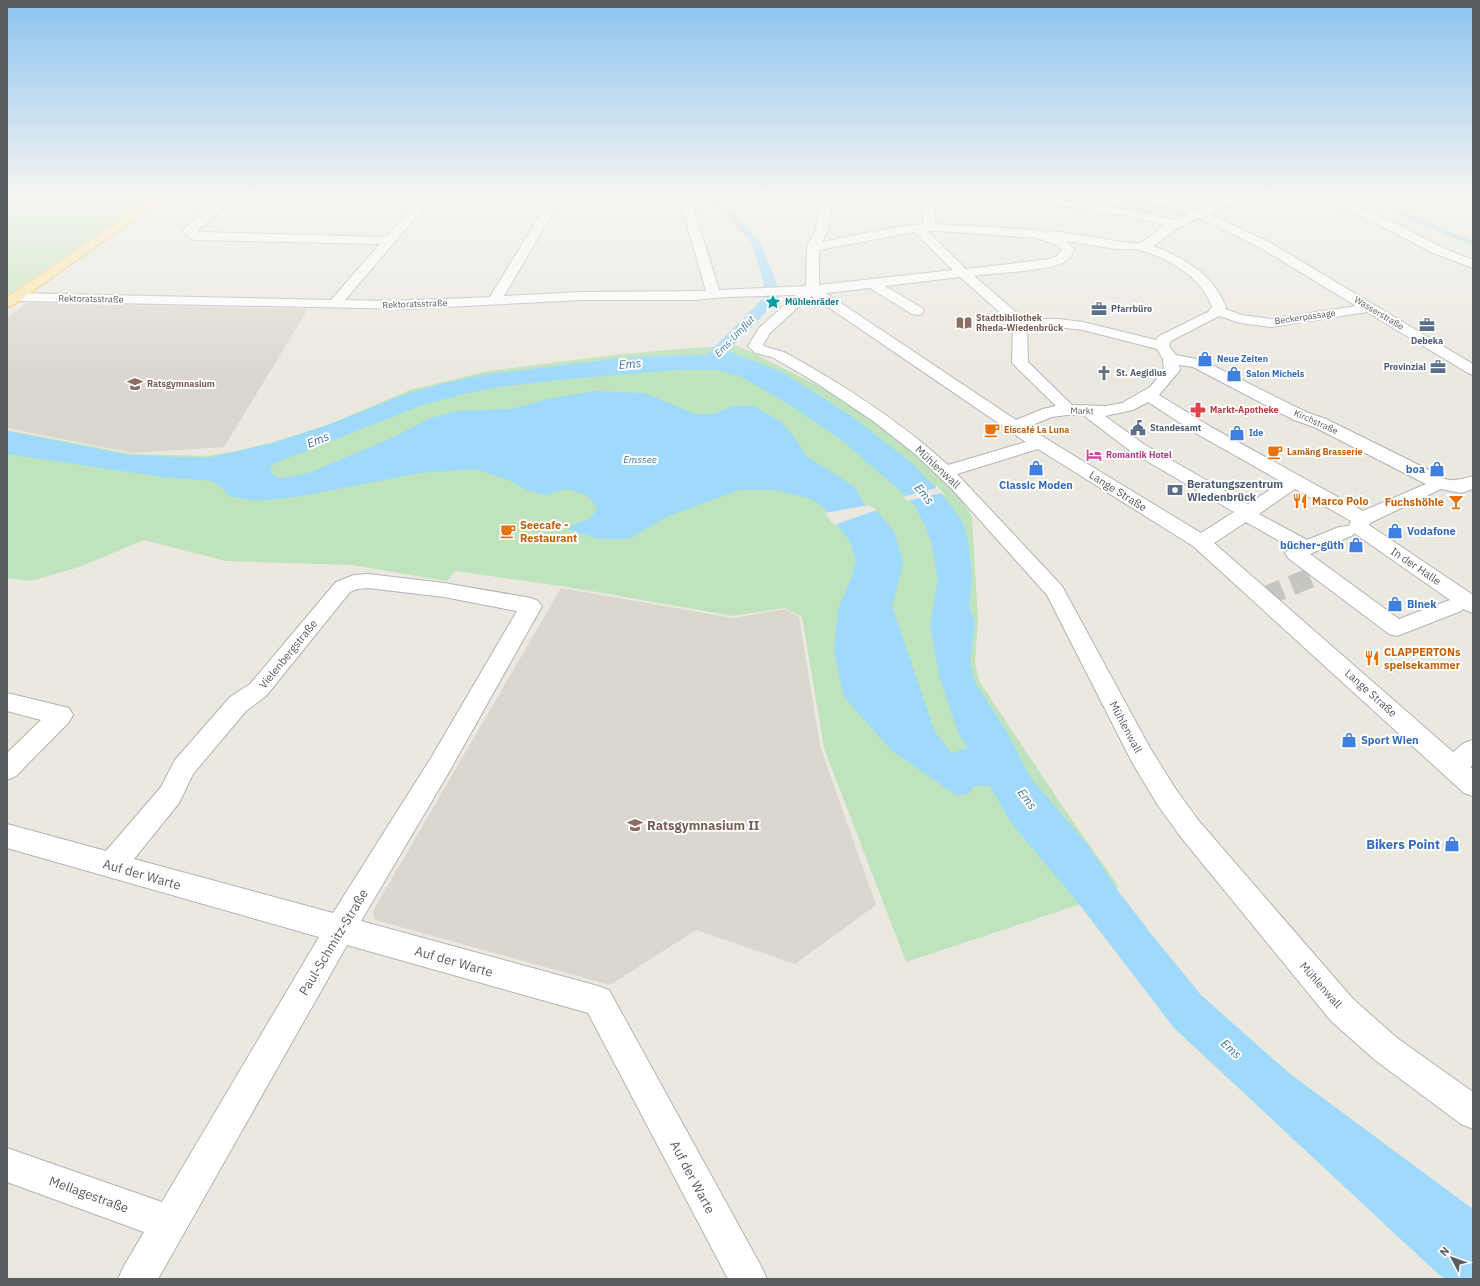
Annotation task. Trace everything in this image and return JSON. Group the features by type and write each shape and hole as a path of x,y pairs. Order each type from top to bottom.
{"main road":[{"path":"12,300 74,257"}],"street":[{"path":"335,304 376,257"},
{"path":"495,300 520,257"},
{"path":"703,257 714,294"},
{"path":"813,257 813,290"},
{"path":"949,257 962,272 1020,323 1058,323 1083,326 1162,346 1171,359"},
{"name":"Rektoratsstraße","path":"12,300 407,304 582,296 695,296 813,290 873,284 962,272 1043,264 1058,261 1065,257"},
{"path":"1162,346 1164,339 1213,315 1218,311 1219,307 1218,298 1212,290 1195,274 1179,262 1168,257"},
{"name":"Wasserstraße","path":"1285,257 1472,368"},
{"path":"1455,257 1473,264"},
{"path":"873,284 917,312"},
{"name":"Mühlenwall","path":"813,290 802,296 764,331 755,346 760,350 776,353 821,379 879,417 920,449 945,472 1055,591 1135,745 1166,796 1252,904 1342,1010 1386,1049 1473,1112"},
{"name":"Lange Straße","path":"813,290 913,352 1041,444 1205,539 1473,785"},
{"name":"Beckerpassage","path":"1218,311 1240,319 1272,323 1369,308"},
{"path":"1020,323 1020,363 1064,405 1067,410"},
{"name":"Markt","path":"1015,426 1049,412 1067,410 1107,411 1127,407 1156,390 1172,370 1171,359"},
{"name":"Kirchstraße","path":"1171,359 1197,363 1300,416 1320,424 1429,477 1436,483"},
{"name":"In der Halle","path":"1148,395 1205,431 1295,481 1464,605"},
{"path":"1088,411 1139,448 1306,548"},
{"path":"945,472 1041,444"},
{"path":"1205,539 1295,481"},
{"path":"1464,605 1391,630 1317,575 1295,553 1355,526 1434,487 1436,483 1469,487"},
{"name":"Vielenbergstraße","path":"111,866 170,794 184,767 238,704 258,690 343,587 354,582 368,581 444,590 531,606"},
{"name":"Paul-Schmitz-Straße","path":"137,1279 340,930 440,765 531,606"},
{"path":"7,702 61,715 7,769"},
{"path":"1453,767 1473,750"},
{"name":"Auf der Warte","path":"7,836 598,1001 748,1279"},
{"name":"Mellagestraße","path":"7,1165 170,1223"}],"shaded area":[{"name":"Ratsgymnasium","path":"27,303 308,309 224,447 132,453 7,428 7,318"},
{"name":"Ratsgymnasium II","path":"561,588 733,618 785,609 799,617 820,746 876,905 795,964 696,930 610,985 375,920 373,911"}],"green space":[{"path":"7,257 62,257 7,295"},
{"path":"739,346 813,383 861,411 907,443 958,493 972,517 978,620 975,663 979,681 1067,813 1119,887 1075,906 906,962 824,748 802,617 785,608 733,616 574,588 455,571 447,581 352,565 226,561 144,540 79,567 31,581 7,578 7,430 131,454 207,456 274,442 330,424 410,390 489,371 624,354 690,348"}],"water":[{"path":"756,257 766,257 778,287 779,299 728,351 780,371 850,415 912,463 942,494 962,521 968,540 972,576 969,607 975,622 970,663 975,682 1005,729 1030,777 1087,844 1116,888 1201,995 1289,1073 1473,1209 1473,1279 1445,1279 1437,1273 1174,1028 1079,904 1012,824 958,732 939,675 930,625 938,579 931,542 915,506 898,489 840,439 790,405 740,376 719,370 678,370 567,379 500,387 464,394 420,406 275,463 269,469 277,478 291,477 311,472 394,437 430,418 459,411 511,409 548,399 596,391 645,393 695,414 714,414 732,406 754,406 780,421 795,438 805,455 855,487 864,504 880,514 895,533 903,563 892,606 935,732 963,768 973,786 969,794 957,796 892,751 844,697 834,652 838,609 850,581 856,561 850,541 824,508 808,498 775,490 739,490 666,517 629,539 599,539 565,528 591,518 597,507 586,495 567,489 546,495 527,490 508,480 475,469 420,473 297,497 255,501 229,496 220,486 211,481 162,477 7,454 7,431 129,455 207,458 273,443 328,425 403,395 445,383 489,374 613,359 651,356 707,355 763,298 764,284"}],"pier":[{"path":"936,485 945,495 940,493 908,501 903,497 936,488"},
{"path":"869,505 877,510 834,525 825,513"}],"waterway":[{"path":"963,768 1001,766"}],"tunnel":[{"path":"1264,597 1312,577"}],"place":[{"name":"Mühlenräder","path":"773,302"},
{"name":"Pfarrbüro","path":"1099,309"},
{"name":"Stadtbibliothek Rheda-Wiedenbrück","path":"964,323"},
{"name":"Debeka","path":"1427,325"},
{"name":"Neue Zeiten","path":"1205,359"},
{"name":"Provinzial","path":"1438,367"},
{"name":"St. Aegidius","path":"1104,373"},
{"name":"Salon Michels","path":"1234,374"},
{"name":"Ratsgymnasium","path":"135,384"},
{"name":"Markt-Apotheke","path":"1198,410"},
{"name":"Standesamt","path":"1138,428"},
{"name":"Eiscafé La Luna","path":"992,430"},
{"name":"Ide","path":"1237,433"},
{"name":"Lamäng Brasserie","path":"1275,452"},
{"name":"Romantik Hotel","path":"1094,455"},
{"name":"Classic Moden","path":"1036,468"},
{"name":"boa","path":"1437,469"},
{"name":"Beratungszentrum Wiedenbrück","path":"1175,490"},
{"name":"Marco Polo","path":"1300,501"},
{"name":"Fuchshöhle","path":"1456,502"},
{"name":"Seecafe - Restaurant","path":"508,531"},
{"name":"Vodafone","path":"1395,531"},
{"name":"bücher-güth","path":"1356,545"},
{"name":"Binek","path":"1395,604"},
{"name":"CLAPPERTONs speisekammer","path":"1372,658"},
{"name":"Sport Wien","path":"1349,740"},
{"name":"Ratsgymnasium II","path":"635,825"},
{"name":"Bikers Point","path":"1452,844"}],"water label":[{"name":"Ems-Umflut","path":"734,336"},
{"name":"Ems","path":"630,364"},
{"name":"Ems","path":"318,440"},
{"name":"Emssee","path":"640,459"},
{"name":"Ems","path":"924,494"},
{"name":"Ems","path":"1027,799"},
{"name":"Ems","path":"1231,1049"}]}
